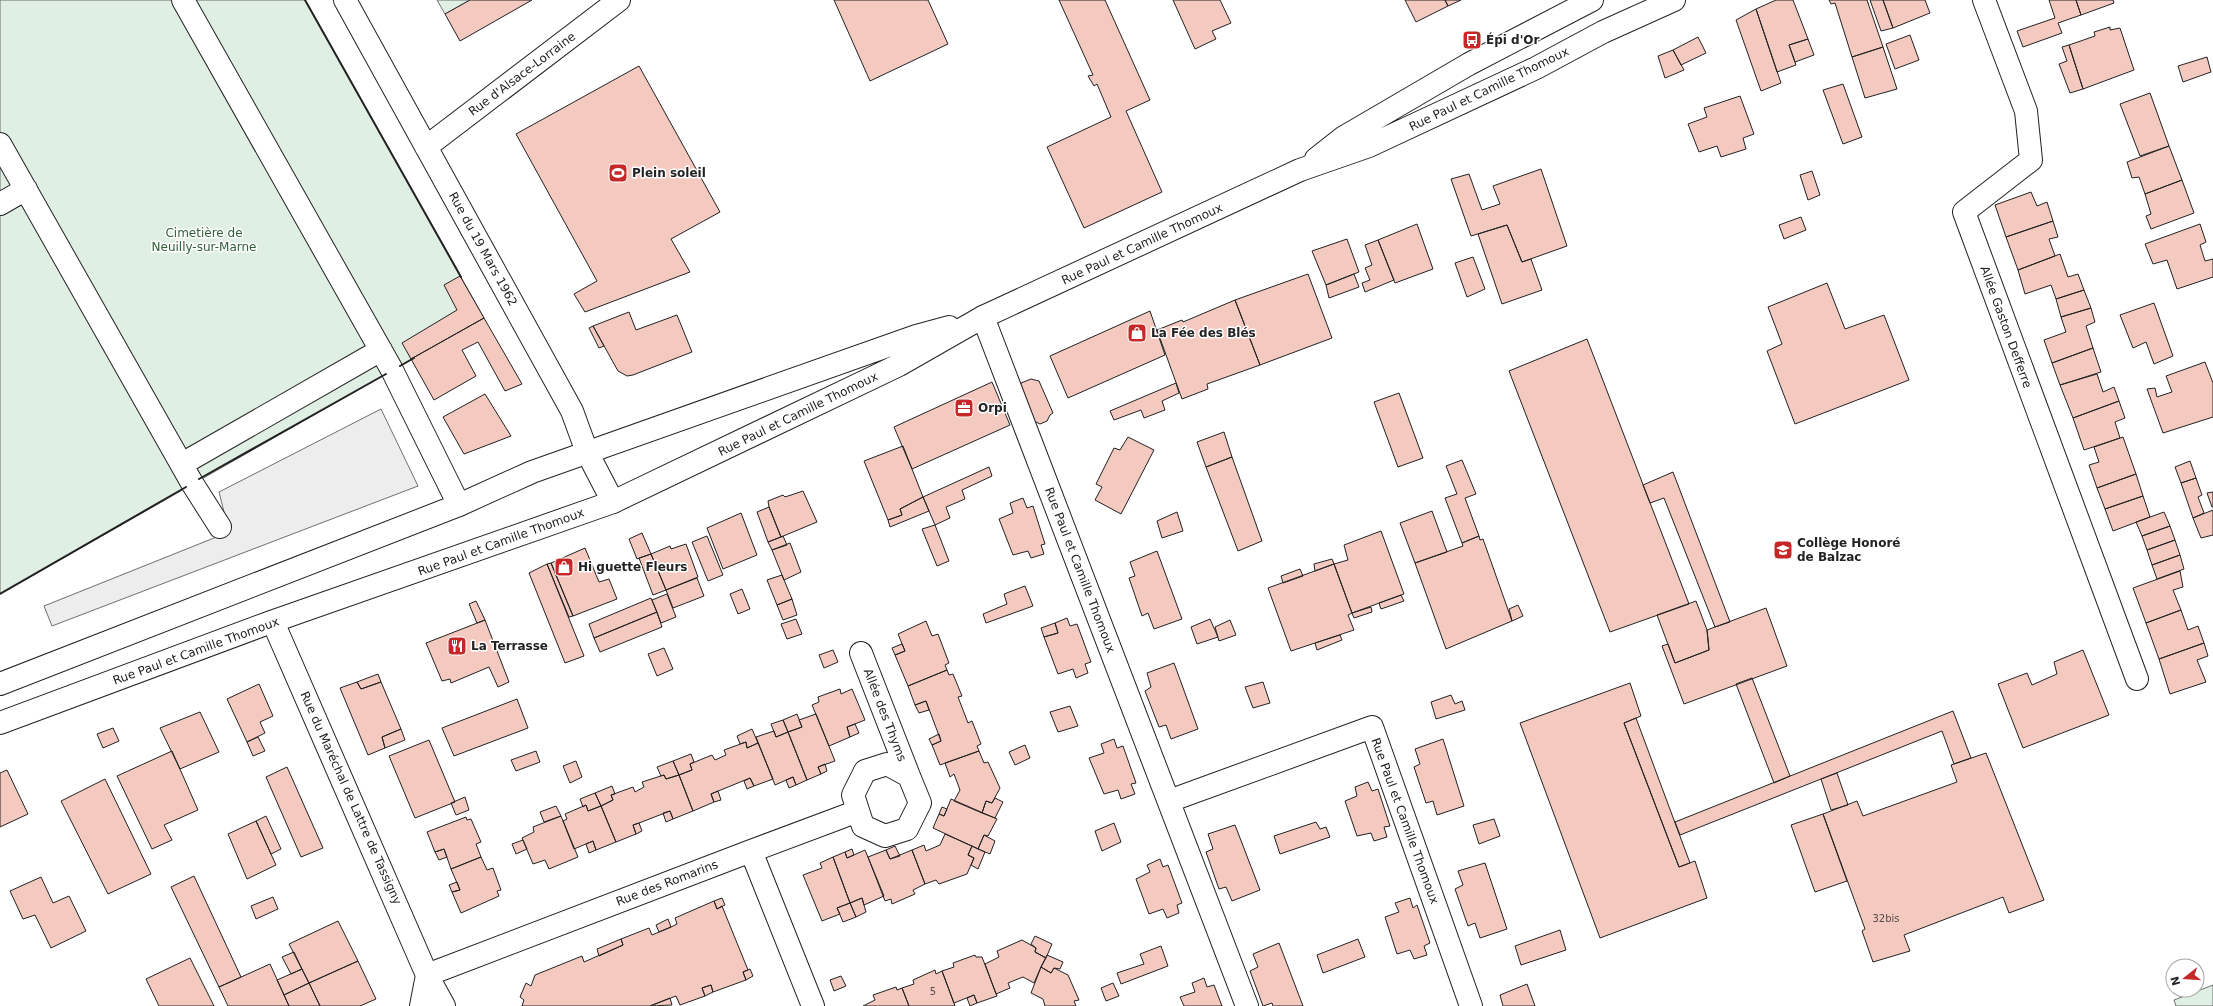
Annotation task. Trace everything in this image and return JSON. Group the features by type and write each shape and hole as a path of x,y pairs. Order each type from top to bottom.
{"street":[{"path":"183,0 381,350 459,505"},
{"name":"Rue du 19 Mars 1962","path":"345,0 572,411 586,452 613,502"},
{"name":"Rue d'Alsace-Lorraine","path":"426,147 618,0"},
{"name":"Rue Paul et Camille Thomoux","path":"1300,170 1344,137 1469,64 1592,0"},
{"name":"Rue Paul et Camille Thomoux","path":"0,723 273,622 613,502 899,365 983,317 1300,170 1369,146 1536,68 1603,32 1674,0"},
{"name":"Allée Gaston Defferre","path":"1984,0 2026,111 2031,160 1964,212 2137,679"},
{"path":"0,144 182,464 220,527"},
{"path":"0,204 26,189"},
{"name":"Rue Paul et Camille Thomoux","path":"0,684 459,505 532,472 916,336 983,317"},
{"name":"Rue Paul et Camille Thomoux","path":"983,317 1247,1006"},
{"path":"182,464 381,350"},
{"name":"Rue du Maréchal de Lattre de Tassigny","path":"273,622 426,975 444,1006"},
{"name":"Allée des Thyms","path":"861,653 920,803 907,829 885,836 863,826 853,796 865,771 887,764 909,776"},
{"name":"Rue Paul et Camille Thomoux","path":"1169,801 1372,727 1471,1006"},
{"path":"813,1006 751,851 858,811"},
{"name":"Rue des Romarins","path":"426,975 751,851"},
{"path":"421,1006 426,975"}],"green space":[{"name":"Cimetière de Neuilly-sur-Marne","path":"0,0 305,0 484,318 0,594"},
{"path":"437,0 470,0 445,14"},
{"path":"2213,985 2213,1006 2176,1006 2174,1000 2179,998 2205,998 2205,988"}],"shaded area":[{"path":"381,409 418,486 52,626 44,606 229,532 219,492"}],"building":[{"path":"470,0 532,0 460,41 445,14"},
{"path":"834,0 928,0 948,44 870,81"},
{"path":"1059,0 1105,0 1150,100 1126,111 1162,192 1084,228 1047,147 1111,117 1097,84 1094,86 1088,76 1093,75"},
{"path":"1173,0 1220,0 1231,23 1212,31 1216,39 1195,49"},
{"path":"1405,0 1445,0 1448,6 1416,22"},
{"path":"1445,0 1461,0 1448,6"},
{"path":"1776,0 1793,0 1808,39 1789,45 1796,65 1777,72 1756,9"},
{"path":"1829,0 1867,0 1883,47 1852,57 1835,3 1831,4"},
{"path":"1870,0 1883,0 1893,28 1881,31"},
{"path":"1883,0 1925,0 1930,13 1893,28"},
{"path":"2049,0 2076,0 2081,15 2058,23 2062,33 2023,47 2017,31 2055,18"},
{"path":"2076,0 2113,0 2114,3 2081,15"},
{"path":"1756,9 1781,83 1761,91 1736,20"},
{"path":"2110,27 2110,30 2120,28 2134,70 2083,89 2069,45 2095,36 2094,32"},
{"path":"1910,35 1919,60 1895,69 1886,44"},
{"path":"1698,37 1706,53 1681,65 1673,50"},
{"path":"1808,39 1814,55 1795,62 1789,45"},
{"path":"2069,45 2083,89 2070,93 2059,64 2067,61 2062,47"},
{"path":"1883,47 1897,89 1865,98 1852,57"},
{"path":"1673,50 1684,70 1665,78 1658,56"},
{"path":"2207,57 2211,72 2183,82 2178,66"},
{"name":"Plein soleil","path":"639,66 720,212 671,239 690,272 585,312 574,294 597,281 516,134"},
{"path":"1843,84 1862,137 1843,144 1823,90"},
{"path":"2150,93 2169,146 2140,156 2120,104"},
{"path":"1740,96 1754,134 1743,138 1746,149 1721,157 1717,146 1699,152 1688,124 1707,117 1704,108"},
{"path":"2169,146 2182,180 2145,194 2139,177 2132,178 2127,162"},
{"path":"1541,169 1567,246 1522,262 1507,225 1471,236 1451,179 1469,174 1482,210 1500,204 1493,186"},
{"path":"1812,171 1820,195 1808,200 1800,175"},
{"path":"2182,180 2194,213 2151,229 2146,216 2151,214 2145,194"},
{"path":"2031,192 2037,206 2047,202 2053,221 2006,237 1995,205"},
{"path":"1801,217 1806,230 1784,239 1779,225"},
{"path":"2053,221 2058,237 2049,239 2055,256 2018,270 2006,237"},
{"path":"1417,224 1433,269 1395,283 1378,240"},
{"path":"2200,224 2206,242 2200,245 2205,261 2213,259 2213,277 2177,289 2167,260 2153,264 2145,244"},
{"path":"1507,225 1522,262 1531,259 1542,290 1502,304 1478,234"},
{"path":"1347,239 1359,272 1326,285 1312,251"},
{"path":"1378,240 1394,280 1365,292 1362,283 1370,280 1365,268 1372,265 1365,245"},
{"path":"2060,254 2068,277 2078,274 2084,290 2056,299 2051,285 2025,294 2018,270"},
{"path":"1473,257 1485,289 1467,297 1455,263"},
{"path":"1308,274 1332,338 1260,365 1235,300"},
{"path":"1354,274 1359,287 1329,298 1326,285"},
{"path":"460,276 484,318 411,359 402,343 457,310 444,285"},
{"path":"1827,283 1845,329 1884,315 1909,380 1795,424 1767,351 1782,344 1768,307"},
{"path":"2084,290 2091,308 2061,317 2056,299"},
{"path":"1235,300 1260,365 1207,384 1208,389 1182,399 1157,330 1182,320 1183,322"},
{"path":"2154,303 2173,356 2154,364 2146,342 2133,348 2120,315"},
{"path":"2091,308 2095,322 2086,326 2093,348 2052,363 2044,340 2066,332 2061,317"},
{"path":"1150,311 1165,355 1068,398 1050,356"},
{"path":"629,312 636,330 677,315 692,352 633,375 627,376 618,371 593,326"},
{"path":"484,318 522,384 505,391 478,342 462,350 476,376 434,400 411,359"},
{"path":"593,326 604,346 599,348 589,328"},
{"path":"1587,339 1689,604 1610,632 1509,371"},
{"path":"2093,348 2101,372 2060,385 2052,363"},
{"path":"2205,362 2213,383 2213,417 2163,433 2147,389 2155,388 2157,397 2172,392 2166,376"},
{"path":"2097,374 2103,392 2114,387 2119,401 2073,418 2060,385"},
{"path":"1031,379 1039,381 1053,413 1047,421 1040,424 1034,421 1018,392 1021,383"},
{"path":"992,382 1010,425 912,469 894,427"},
{"path":"1176,383 1179,393 1162,401 1165,410 1144,418 1141,410 1114,420 1110,411"},
{"path":"1399,393 1423,458 1398,467 1374,402"},
{"path":"485,394 511,436 464,454 443,417"},
{"path":"2119,401 2125,418 2115,422 2120,438 2084,450 2073,418"},
{"path":"1224,432 1232,457 1206,467 1197,442"},
{"path":"1128,437 1154,450 1121,514 1095,500 1102,487 1096,484 1114,448 1120,450"},
{"path":"2123,437 2136,474 2097,488 2089,465 2099,462 2094,447"},
{"path":"903,446 923,497 900,509 902,515 888,520 864,461"},
{"path":"1232,457 1262,541 1238,551 1206,467"},
{"path":"1462,460 1476,494 1465,498 1479,536 1462,543 1445,498 1457,494 1446,466"},
{"path":"2190,461 2196,478 2181,483 2175,467"},
{"path":"989,467 992,476 962,490 965,499 946,507 950,518 935,525 923,497"},
{"path":"1673,472 1730,622 1715,627 1664,498 1650,503 1643,485"},
{"path":"2136,474 2143,496 2105,509 2097,488"},
{"path":"2196,478 2202,495 2198,497 2204,513 2193,518 2181,483"},
{"path":"803,491 817,522 781,537 768,501 783,495 785,497"},
{"path":"2213,492 2213,507 2212,507 2207,493"},
{"path":"2143,496 2150,517 2113,531 2105,509"},
{"path":"923,497 929,511 890,527 888,520 902,515 900,509"},
{"path":"1023,498 1027,508 1033,506 1045,544 1041,545 1044,554 1031,558 1028,551 1013,555 999,519 1013,513 1010,503"},
{"path":"769,507 781,537 768,542 757,512"},
{"path":"2213,510 2213,535 2201,538 2193,518"},
{"path":"1432,511 1447,552 1415,563 1400,523"},
{"path":"1177,512 1183,531 1162,538 1157,521"},
{"path":"2164,512 2170,526 2142,536 2136,522"},
{"path":"741,513 757,555 723,569 707,528"},
{"path":"935,525 949,561 937,566 922,529"},
{"path":"2170,526 2175,540 2147,550 2142,536"},
{"path":"1381,531 1404,594 1352,613 1334,564 1348,560 1344,545"},
{"path":"642,533 651,554 637,559 629,539"},
{"path":"707,536 723,575 708,581 692,542"},
{"path":"783,536 787,545 772,550 768,542"},
{"path":"1479,536 1480,540 1483,539 1512,621 1446,649 1415,563 1463,546 1462,543"},
{"path":"2175,540 2180,555 2152,565 2147,550"},
{"path":"790,543 801,572 784,580 772,550"},
{"path":"686,544 698,577 666,590 651,554 670,546 671,549"},
{"path":"585,548 599,582 609,579 617,599 573,616 551,563"},
{"path":"1157,551 1182,619 1154,629 1148,613 1142,616 1129,578 1135,576 1130,562"},
{"path":"651,554 666,590 653,595 639,558"},
{"path":"2180,555 2184,569 2157,579 2152,565"},
{"path":"1332,559 1334,564 1315,571 1314,564"},
{"path":"551,563 573,616 569,617 547,564"},
{"path":"547,564 584,656 565,663 529,573"},
{"path":"1334,564 1352,613 1348,615 1354,630 1291,651 1268,588"},
{"path":"1300,569 1303,576 1283,583 1281,576"},
{"path":"2180,571 2183,587 2173,590 2181,610 2146,623 2133,588"},
{"path":"782,575 792,599 777,605 767,580"},
{"path":"697,578 704,596 673,608 666,590"},
{"path":"1025,586 1033,606 986,623 983,614 1007,604 1004,594"},
{"path":"742,589 750,609 738,614 730,594"},
{"path":"667,594 676,617 661,623 652,600"},
{"path":"1401,595 1404,601 1381,609 1379,603"},
{"path":"651,598 657,612 594,638 589,624"},
{"path":"792,599 797,615 783,620 777,605"},
{"path":"476,601 485,620 477,623 469,604"},
{"path":"1696,601 1707,630 1709,650 1675,663 1657,615"},
{"path":"1518,605 1523,616 1512,621 1509,609"},
{"path":"1371,607 1372,612 1354,618 1352,613"},
{"path":"1766,608 1787,666 1684,704 1662,646 1668,644 1675,663 1709,650 1707,630"},
{"path":"2181,610 2188,630 2198,626 2204,643 2159,659 2146,623"},
{"path":"657,612 662,627 600,652 594,638"},
{"path":"1067,618 1070,626 1077,624 1091,662 1085,664 1088,673 1076,678 1073,669 1058,674 1044,637 1058,633 1055,623"},
{"path":"796,619 802,634 787,639 781,624"},
{"path":"1210,619 1218,637 1197,644 1191,627"},
{"path":"485,620 509,682 498,687 489,667 451,683 450,679 442,681 426,643"},
{"path":"1230,620 1236,635 1219,641 1215,627"},
{"path":"926,621 932,636 938,634 949,663 945,665 947,670 908,686 895,655 905,651 898,634"},
{"path":"1055,623 1058,633 1044,637 1041,628"},
{"path":"1340,635 1342,640 1317,650 1315,643"},
{"path":"2204,643 2208,656 2197,660 2206,682 2170,694 2159,659"},
{"path":"902,644 905,651 895,655 892,648"},
{"path":"664,648 673,669 657,676 648,654"},
{"path":"833,650 838,662 824,668 819,655"},
{"path":"2083,650 2109,715 2023,748 1998,684 2027,673 2032,685 2057,674 2054,662"},
{"path":"1174,663 1198,729 1171,739 1166,725 1159,727 1145,691 1151,687 1147,673"},
{"path":"947,670 949,675 953,674 962,696 958,697 968,723 972,721 981,744 977,746 979,751 940,765 932,745 941,741 926,701 915,705 908,686"},
{"path":"378,674 381,682 361,689 357,682"},
{"path":"1752,678 1790,776 1774,783 1736,684"},
{"path":"357,682 361,689 381,682 401,729 382,737 385,748 368,755 340,688"},
{"path":"1263,682 1270,703 1253,708 1245,687"},
{"path":"1630,683 1641,716 1624,723 1679,867 1695,861 1707,898 1600,938 1520,723"},
{"path":"259,684 273,716 260,722 265,733 247,742 227,699"},
{"path":"840,689 841,694 852,689 865,720 847,727 850,737 829,746 812,705 819,702 818,697"},
{"path":"1451,695 1455,704 1462,701 1465,710 1436,719 1431,702"},
{"path":"517,699 528,728 454,756 442,728"},
{"path":"926,701 929,710 919,713 915,705"},
{"path":"1070,706 1078,726 1058,732 1050,712"},
{"path":"1953,711 1971,758 1954,764 1942,731 1680,835 1675,822"},
{"path":"200,712 219,752 180,769 160,728"},
{"path":"797,714 802,727 788,732 783,720"},
{"path":"816,714 835,761 818,767 821,774 807,780 788,732 802,727 799,720"},
{"path":"1636,718 1690,863 1679,867 1624,723"},
{"path":"783,720 788,732 776,737 771,724"},
{"path":"855,724 859,733 850,737 847,727"},
{"path":"113,728 119,741 103,748 97,734"},
{"path":"401,729 405,740 385,748 382,737"},
{"path":"752,729 758,743 747,748 746,742 740,744 737,736"},
{"path":"774,731 776,737 788,732 807,780 796,785 793,777 775,785 756,737"},
{"path":"939,734 941,741 932,745 929,739"},
{"path":"258,737 265,751 253,756 247,742"},
{"path":"1114,739 1117,748 1123,746 1136,783 1131,784 1135,794 1121,799 1118,790 1104,794 1089,758 1104,753 1101,744"},
{"path":"1443,739 1464,806 1437,815 1433,801 1426,803 1414,767 1420,764 1415,749"},
{"path":"429,740 455,802 415,818 389,756"},
{"path":"746,742 747,748 758,743 773,779 754,786 750,778 711,794 714,802 693,811 679,775 692,770 690,764 712,755 715,760 726,755 724,750"},
{"path":"1025,745 1030,758 1015,765 1009,752"},
{"path":"172,751 198,810 164,825 172,840 152,849 117,776"},
{"path":"536,751 540,762 516,771 511,760"},
{"path":"979,751 984,763 988,762 1000,788 992,803 986,801 982,813 954,801 960,790 954,774 950,777 945,763"},
{"path":"1986,753 2044,900 2009,913 2003,897 1904,935 1910,951 1873,962 1862,931 1865,929 1823,814 1857,801 1863,816 1957,782 1951,765"},
{"path":"691,754 694,762 690,764 692,770 679,775 673,761"},
{"path":"576,761 582,777 570,783 563,766"},
{"path":"673,761 679,775 666,779 664,775 661,776 657,767"},
{"path":"825,764 827,771 821,774 818,767"},
{"path":"287,767 323,848 301,857 266,777"},
{"path":"7,770 28,814 0,827 0,773"},
{"path":"1837,773 1848,805 1831,810 1821,779"},
{"path":"664,775 666,779 679,775 693,811 673,819 670,811 633,825 636,834 616,842 601,806 613,800 611,795 633,787 635,792 644,787 642,782"},
{"path":"793,777 796,785 789,788 786,780"},
{"path":"750,778 754,786 747,789 744,781"},
{"path":"105,779 151,874 108,894 61,801"},
{"path":"1368,782 1372,791 1378,789 1390,826 1384,827 1387,837 1374,841 1371,833 1357,836 1345,801 1357,796 1355,787"},
{"path":"612,786 615,794 611,795 613,800 601,806 595,793"},
{"path":"718,791 721,800 714,802 711,794"},
{"path":"595,793 601,806 588,811 586,805 583,807 580,799"},
{"path":"465,797 469,810 456,815 451,803"},
{"path":"995,798 1003,802 995,818 982,813 986,801 992,803"},
{"path":"951,799 997,819 988,836 984,835 978,849 933,828 939,814 944,816"},
{"path":"586,805 588,811 601,806 616,842 596,850 593,841 574,849 563,821 567,819 565,814"},
{"path":"556,806 561,816 544,822 540,812"},
{"path":"942,807 947,809 944,816 939,814"},
{"path":"670,811 673,819 666,822 663,813"},
{"path":"1823,814 1847,881 1815,892 1791,825"},
{"path":"266,816 281,849 271,854 256,821"},
{"path":"561,816 578,857 549,869 545,860 533,864 522,838 534,832 533,827"},
{"path":"466,817 467,820 471,819 481,842 476,844 481,857 451,869 444,849 435,852 427,832"},
{"path":"1494,819 1500,836 1479,844 1473,825"},
{"path":"256,821 276,865 247,879 228,834"},
{"path":"1316,822 1320,829 1326,827 1330,837 1280,854 1274,836"},
{"path":"639,823 642,831 636,834 633,825"},
{"path":"1114,823 1121,842 1102,851 1095,831"},
{"path":"1235,825 1260,890 1232,901 1226,887 1219,889 1206,852 1213,849 1208,834"},
{"path":"945,834 972,846 968,855 974,858 967,874 939,884 936,880 925,884 912,850 924,845 926,851 940,845"},
{"path":"984,835 995,841 990,854 978,849"},
{"path":"523,840 527,849 516,854 512,844"},
{"path":"593,841 596,850 589,853 586,844"},
{"path":"895,846 900,856 890,859 886,850"},
{"path":"972,846 985,852 978,869 971,865 974,858 968,855"},
{"path":"444,849 447,857 439,860 435,852"},
{"path":"852,849 854,855 847,858 845,852"},
{"path":"865,850 884,896 864,905 862,898 850,903 833,857 845,852 847,858"},
{"path":"886,850 890,859 912,850 925,884 913,890 915,894 892,904 891,899 885,901 868,857"},
{"path":"481,857 487,870 493,868 501,890 497,891 499,896 461,913 452,892 460,890 451,869"},
{"path":"833,857 850,903 837,908 840,914 822,921 803,875 822,868 820,863"},
{"path":"1160,859 1163,867 1168,865 1182,903 1177,905 1179,913 1167,918 1163,909 1149,914 1136,879 1150,872 1147,865"},
{"path":"1485,863 1507,929 1480,938 1475,923 1468,926 1455,889 1463,885 1458,871"},
{"path":"194,876 241,977 219,987 171,887"},
{"path":"41,877 53,903 69,896 86,931 51,948 35,915 23,919 10,891"},
{"path":"457,882 460,890 452,892 449,885"},
{"path":"273,897 278,909 256,919 251,906"},
{"path":"722,898 725,905 717,909 714,901"},
{"path":"862,898 866,912 856,917 850,903"},
{"path":"1410,898 1413,908 1417,905 1430,943 1424,946 1427,955 1414,959 1410,950 1397,954 1385,917 1399,912 1395,903"},
{"path":"714,901 717,909 722,906 748,970 743,972 746,980 713,992 711,985 702,988 705,996 680,1005 676,996 650,1006 522,1006 524,1000 520,997 526,983 531,986 535,975 582,956 584,962 623,945 621,939 649,928 652,935 677,924 675,918"},
{"path":"850,903 856,917 843,922 837,908"},
{"path":"668,919 671,927 659,932 656,925"},
{"path":"338,921 358,961 309,983 289,944"},
{"path":"1560,930 1566,950 1521,965 1515,946"},
{"path":"1035,936 1052,944 1046,958 1035,952 1036,948 1031,944"},
{"path":"621,939 623,945 599,956 597,949"},
{"path":"1358,939 1365,957 1323,973 1317,955"},
{"path":"1022,940 1036,948 1035,952 1046,958 1034,983 1023,977 1008,983 1010,988 996,994 985,964 999,957 997,951"},
{"path":"1279,943 1303,1006 1273,1006 1272,1003 1263,1006 1250,971 1258,967 1253,954"},
{"path":"1161,946 1168,966 1121,984 1117,973 1144,964 1140,954"},
{"path":"294,952 302,969 291,974 282,957"},
{"path":"975,955 976,957 982,957 997,996 977,1003 974,995 954,1003 942,971 954,967 953,963"},
{"path":"1047,955 1063,962 1060,969 1054,968 1051,973 1041,967"},
{"path":"190,958 214,1006 159,1006 146,979"},
{"path":"358,961 376,999 360,1006 320,1006 309,983"},
{"path":"270,964 289,1006 228,1006 219,987"},
{"path":"1041,967 1051,973 1054,968 1068,975 1079,1000 1074,1001 1076,1006 1045,1006 1043,999 1031,993"},
{"path":"302,969 309,983 284,995 277,980"},
{"path":"750,969 753,976 746,980 743,972"},
{"path":"935,970 936,974 942,971 955,1006 909,1006 902,988 914,984 913,980"},
{"path":"841,976 846,986 834,991 830,980"},
{"path":"1204,978 1207,987 1214,985 1222,1006 1184,1006 1180,997 1195,992 1192,983"},
{"path":"309,983 320,1006 289,1006 284,995"},
{"path":"1113,983 1119,996 1106,1001 1101,988"},
{"path":"1527,984 1535,1006 1503,1006 1500,995"},
{"path":"711,985 713,992 705,996 702,988"},
{"path":"896,987 897,990 902,988 909,1006 863,1006 875,1000 873,995"},
{"path":"974,995 977,1003 970,1006 967,998"},
{"path":"670,998 672,1005 650,1006"}],"wall":[{"path":"305,0 461,277"},
{"path":"400,366 414,358"},
{"path":"199,479 386,374"},
{"path":"0,594 186,487"}],"place":[{"name":"Épi d'Or","path":"1472,40"},
{"name":"Plein soleil","path":"618,173"},
{"name":"La Fée des Blés","path":"1137,333"},
{"name":"Orpi","path":"964,408"},
{"name":"Collège Honoré de Balzac","path":"1783,550"},
{"name":"Hi guette Fleurs","path":"564,567"},
{"name":"La Terrasse","path":"457,646"}]}
